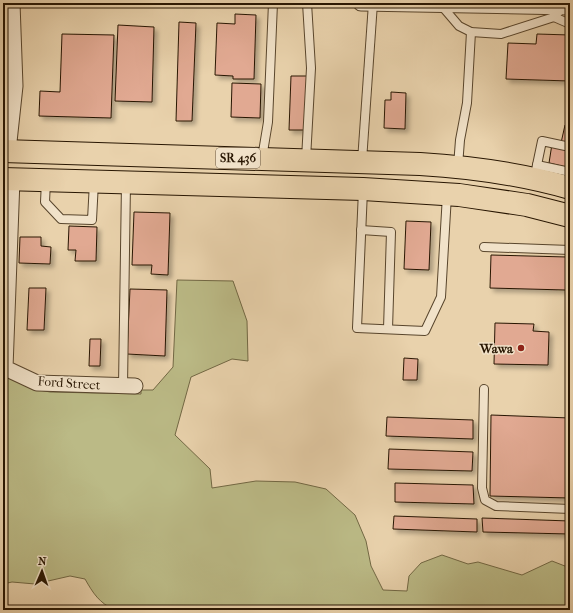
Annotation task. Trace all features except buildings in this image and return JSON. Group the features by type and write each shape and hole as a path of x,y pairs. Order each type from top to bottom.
{"main road":[{"name":"SR 436","path":"6,151 420,164 564,175"},
{"path":"300,188 336,178 352,170 362,162"},
{"path":"363,189 376,178 420,164"},
{"name":"SR 436","path":"7,179 363,189 447,194 505,201 570,216"}],"street":[{"path":"6,151 15,86 12,3"},
{"path":"361,3 441,4 562,10"},
{"name":"Ford Street","path":"7,179 5,368 36,383 129,386"}],"lane":[{"path":"262,159 268,122 273,3"},
{"path":"306,160 311,68 307,3"},
{"path":"362,162 366,131 373,3"},
{"path":"441,4 459,26 471,32 501,34 562,10 570,24"},
{"path":"458,166 460,140 467,103 471,32"},
{"path":"535,172 542,141 568,147"},
{"path":"564,175 570,172"},
{"path":"46,180 45,202 61,219 92,220 94,181"},
{"path":"126,182 129,386"},
{"path":"363,189 357,328 425,332 432,320 441,297 447,194"},
{"path":"361,230 391,232 388,329"},
{"path":"484,247 570,250"},
{"path":"484,389 482,488 485,500 496,506 570,509"}],"shaded area":[{"path":"177,280 233,281 247,321 248,361 232,359 191,377 175,435 210,469 212,488 256,481 295,482 326,489 355,515 366,541 371,566 383,590 407,591 409,576 421,563 442,555 468,564 478,562 522,575 552,561 570,568 570,610 115,610 97,597 85,579 70,576 35,584 12,582 3,584 3,375 34,389 50,392 141,394 141,390 153,390 173,367"}],"place":[{"name":"Wawa","path":"521,348"}]}
